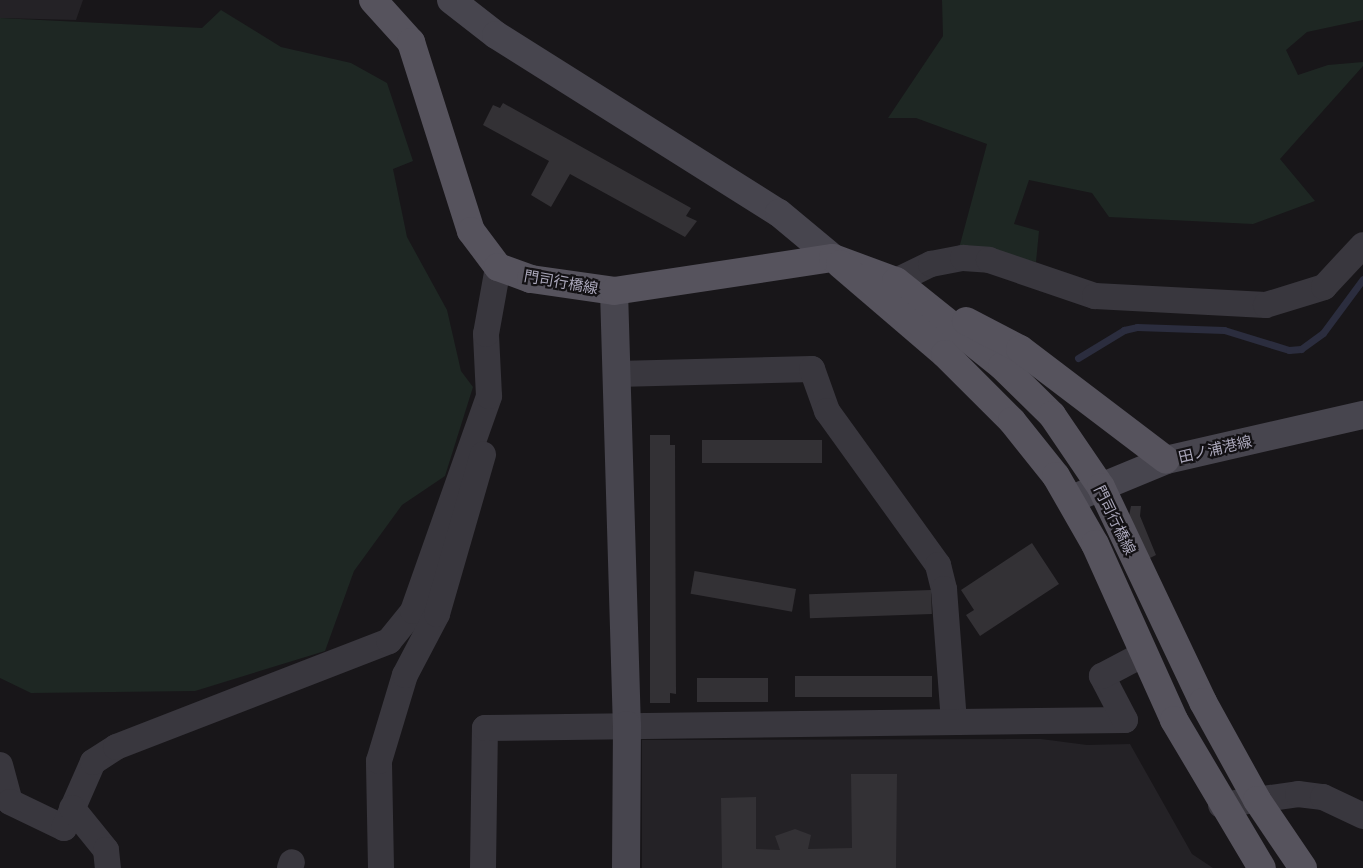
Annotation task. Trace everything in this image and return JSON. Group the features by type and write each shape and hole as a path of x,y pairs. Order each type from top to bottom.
{"main road":[{"path":"373,0 410,42 471,231 498,267"},
{"name":"門司行橋線","path":"498,267 531,279 614,291 833,258 896,281 924,300 1052,415 1100,487 1203,702 1257,800 1303,868"},
{"name":"門司行橋線","path":"833,258 945,354 1012,421 1072,499 1142,655 1221,805 1262,868"},
{"path":"924,300 1020,349 1166,460"}],"street":[{"path":"451,0 496,35 779,213 833,258"},
{"path":"896,281 931,264 962,258 989,260 1095,296 1266,305 1324,287 1363,245"},
{"path":"381,868 378,761 405,675 437,614 486,446 489,396 486,334 498,267"},
{"path":"614,291 628,725 626,868"},
{"path":"617,374 812,369 827,411 938,565 944,589 954,722"},
{"path":"0,765 10,802 64,828 93,762 116,747 389,641 413,611 489,396"},
{"name":"田ノ浦港線","path":"1072,499 1166,460 1363,415"},
{"path":"483,868 485,728 1125,720 1102,676 1142,655"},
{"path":"1221,805 1298,794 1323,797 1363,816"},
{"path":"72,808 102,844 108,868"}],"shaded area":[{"path":"0,0 83,0 76,20 0,18"},
{"path":"942,0 1363,0 1363,20 1307,32 1286,50 1298,75 1328,65 1363,62 1363,66 1280,159 1315,201 1253,224 1109,217 1092,193 1029,180 1014,224 1039,231 1036,262 981,251 958,252 987,144 916,118 888,118 943,36"},
{"path":"221,10 281,47 351,63 387,83 413,161 393,169 407,237 447,310 461,371 473,387 445,476 402,505 354,571 325,651 195,691 31,693 0,678 0,18 202,28"},
{"path":"1041,739 1087,745 1130,744 1192,854 1213,868 642,868 642,740"}],"building":[{"path":"503,103 691,208 686,216 697,221 685,237 570,174 551,207 531,195 549,161 483,125 493,105 500,108"},
{"path":"650,435 670,435 670,445 675,445 676,694 670,693 670,703 650,703"},
{"path":"702,440 822,440 822,463 702,463"},
{"path":"1131,506 1141,506 1140,516 1156,555 1148,559 1129,516"},
{"path":"1032,543 1059,584 980,636 966,615 974,610 961,590"},
{"path":"695,571 796,589 792,612 691,594"},
{"path":"931,590 932,614 810,618 809,594"},
{"path":"795,676 932,676 932,697 795,697"},
{"path":"697,678 768,678 768,702 697,702"},
{"path":"851,774 897,774 896,868 722,868 721,798 756,797 756,849 780,850 775,836 795,829 811,835 808,849 852,848"}],"waterway":[{"path":"1078,358 1124,330 1137,327 1224,330 1289,350 1301,349 1323,333 1363,279"}]}
